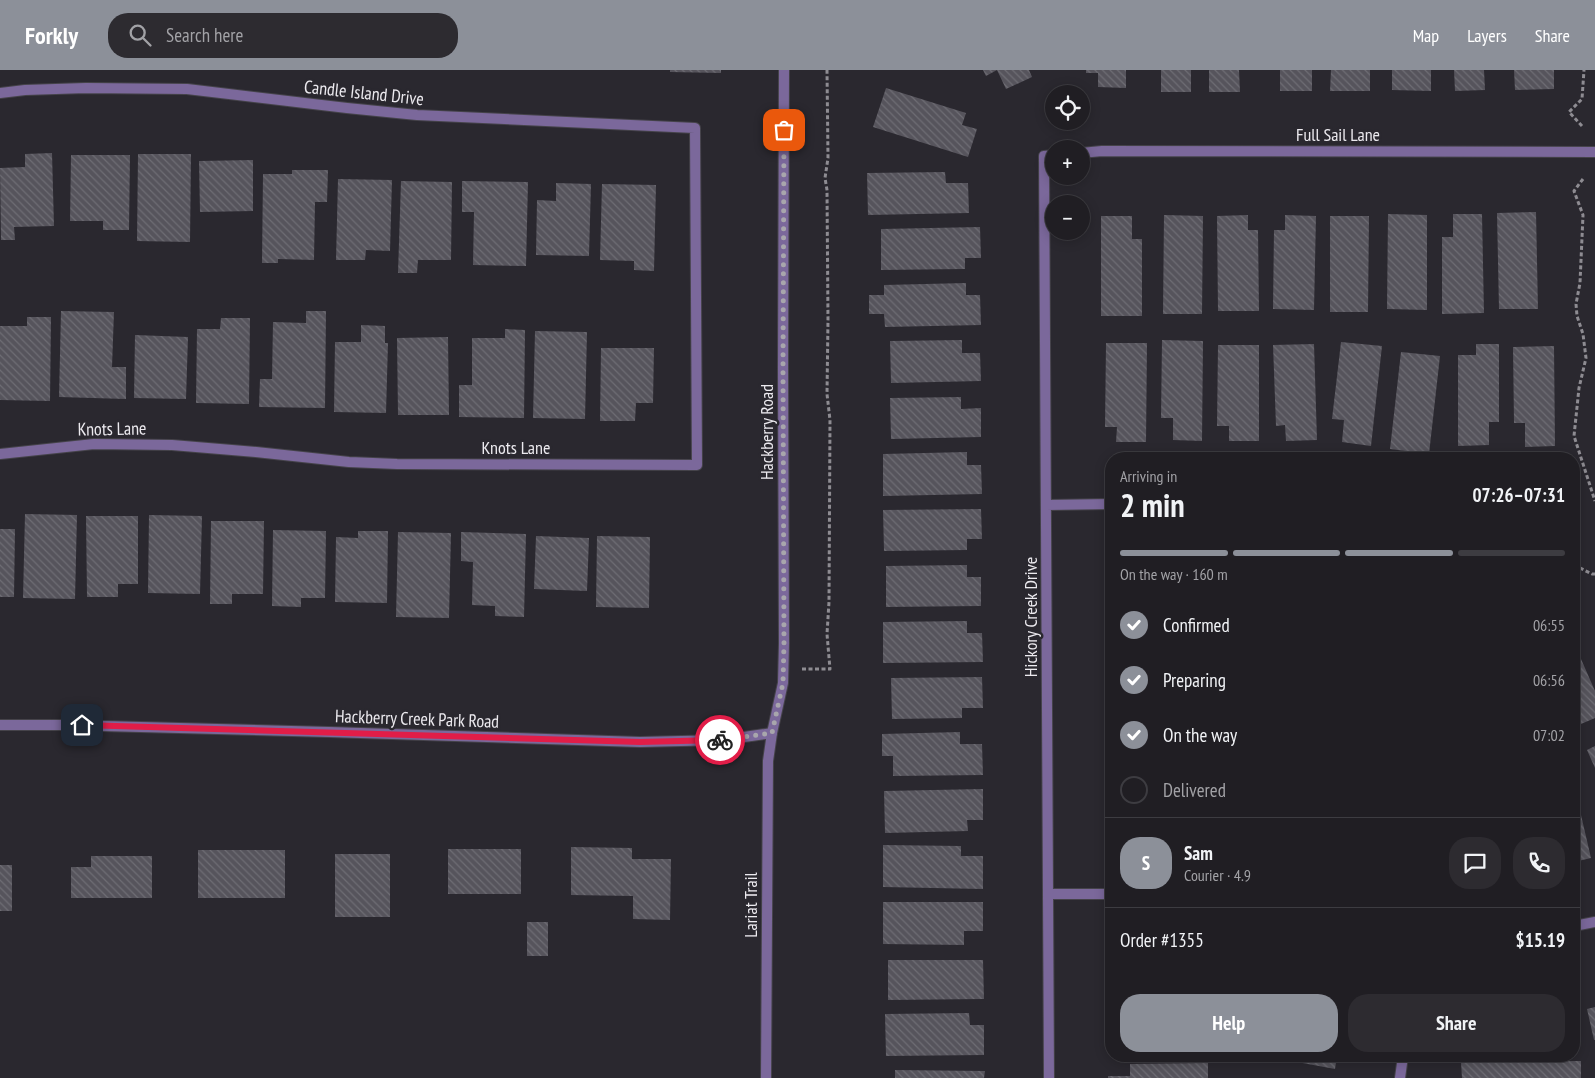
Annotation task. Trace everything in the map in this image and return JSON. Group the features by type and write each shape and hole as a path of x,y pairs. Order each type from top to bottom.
{"street":[{"name":"Hackberry Road","path":"772,733 783,683 784,669 784,70"},
{"name":"Candle Island Drive","path":"0,93 25,90 86,88 187,89 418,115 695,128"},
{"name":"Knots Lane","path":"0,454 94,444 172,445 349,462 397,464 697,465 695,128"},
{"name":"Full Sail Lane","path":"1090,152 1595,152"},
{"name":"Hickory Creek Drive","path":"1049,185 1046,505 1049,1078"},
{"path":"1046,505 1105,504"},
{"name":"Hackberry Creek Park Road","path":"0,725 231,729 640,742 723,740 772,733"},
{"name":"Lariat Trail","path":"766,1078 768,761 772,733"},
{"path":"1048,894 1105,894"},
{"path":"1580,925 1595,922"},
{"path":"1400,1078 1402,1062"}],"path":[{"path":"784,669 830,669 827,634 829,602 830,430 827,394 827,190 825,178 828,158 827,70"},
{"path":"1582,126 1569,112 1582,99 1584,70"},
{"path":"1579,452 1574,436 1586,358 1576,304 1580,283 1583,215 1574,192 1583,179"},
{"path":"1580,455 1595,501"},
{"path":"1580,568 1595,574"}],"building":[{"path":"670,70 721,70 721,73 670,72"},
{"path":"983,70 997,70 986,76"},
{"path":"997,70 1029,70 1032,77 1006,89"},
{"path":"1086,70 1126,70 1126,88 1098,87 1098,73 1086,73"},
{"path":"1161,70 1191,70 1191,92 1161,92"},
{"path":"1209,70 1239,70 1240,92 1209,92"},
{"path":"1280,70 1312,70 1312,91 1280,91"},
{"path":"1331,70 1370,70 1370,91 1330,91"},
{"path":"1392,70 1431,70 1431,91 1392,90"},
{"path":"1454,70 1484,70 1485,90 1455,91"},
{"path":"1514,70 1554,70 1554,89 1515,90"},
{"path":"886,88 966,113 962,125 977,129 968,157 873,127"},
{"path":"52,153 54,226 14,227 15,240 1,240 0,168 25,167 25,154"},
{"path":"138,154 191,154 190,242 137,241"},
{"path":"71,155 130,155 129,230 103,230 103,221 70,221"},
{"path":"253,160 253,211 200,212 199,161"},
{"path":"292,170 328,170 327,202 315,202 314,260 278,259 278,263 262,263 263,174 292,174"},
{"path":"945,172 946,183 968,183 969,213 868,215 867,173"},
{"path":"338,179 392,180 390,251 366,250 365,260 336,260"},
{"path":"401,181 452,182 451,260 418,260 417,273 398,273"},
{"path":"462,181 528,182 526,266 473,265 474,212 462,212"},
{"path":"556,183 591,184 589,256 536,255 537,200 556,201"},
{"path":"602,184 656,185 654,271 634,270 634,261 600,260"},
{"path":"1536,212 1538,309 1499,309 1497,213"},
{"path":"1388,214 1427,215 1427,310 1387,309"},
{"path":"1453,214 1482,214 1484,313 1442,314 1442,237 1453,237"},
{"path":"1164,215 1203,216 1202,314 1163,314"},
{"path":"1248,215 1248,230 1258,230 1259,311 1218,311 1217,216"},
{"path":"1285,215 1316,216 1314,310 1273,309 1274,230 1285,230"},
{"path":"1101,216 1132,216 1132,239 1142,239 1142,316 1101,316"},
{"path":"1330,216 1369,216 1368,312 1330,312"},
{"path":"980,227 981,258 965,258 965,269 881,270 881,229"},
{"path":"966,283 966,295 980,295 981,325 885,327 884,314 869,314 869,295 884,295 884,285"},
{"path":"61,311 114,312 112,367 126,367 126,399 59,397"},
{"path":"306,311 326,311 325,408 259,407 260,379 272,379 273,322 306,323"},
{"path":"27,317 51,317 50,401 0,400 0,326 27,326"},
{"path":"221,318 250,318 249,404 196,403 197,329 220,329"},
{"path":"361,325 385,326 385,343 388,343 386,413 334,412 335,342 361,342"},
{"path":"505,329 525,330 524,418 459,417 459,385 472,385 472,338 505,338"},
{"path":"535,331 587,332 585,419 533,418"},
{"path":"135,335 188,337 186,399 134,398"},
{"path":"448,337 449,415 398,415 397,338"},
{"path":"962,340 962,353 980,353 981,381 891,383 890,341"},
{"path":"1162,340 1203,341 1202,441 1173,440 1173,418 1161,418"},
{"path":"1341,342 1382,346 1371,446 1342,442 1344,420 1332,419"},
{"path":"1106,343 1147,343 1146,442 1116,442 1117,427 1105,427"},
{"path":"1314,344 1317,440 1286,441 1285,425 1276,426 1273,345"},
{"path":"1476,344 1499,344 1499,422 1489,422 1489,445 1458,446 1458,355 1476,355"},
{"path":"1218,345 1259,345 1259,441 1229,441 1229,426 1217,426"},
{"path":"1554,346 1555,446 1525,447 1525,423 1514,423 1513,347"},
{"path":"601,348 654,348 653,403 636,403 635,421 600,421"},
{"path":"1401,352 1440,356 1429,452 1390,449"},
{"path":"961,397 961,409 981,408 981,437 891,439 890,398"},
{"path":"967,452 967,465 981,465 982,494 883,496 883,454"},
{"path":"981,509 982,539 967,539 967,550 884,551 883,510"},
{"path":"25,514 77,515 75,599 23,598"},
{"path":"149,515 202,516 200,594 148,593"},
{"path":"86,516 138,516 138,584 118,584 118,597 87,597"},
{"path":"211,521 264,521 263,594 232,594 232,604 210,604"},
{"path":"0,529 15,529 14,597 0,597"},
{"path":"273,530 326,531 325,598 301,598 301,607 272,606"},
{"path":"358,531 388,531 387,603 335,602 336,537 358,538"},
{"path":"398,532 451,533 449,618 396,617"},
{"path":"461,532 526,534 524,617 495,616 495,606 472,605 473,562 461,561"},
{"path":"536,536 589,538 587,591 534,589"},
{"path":"597,536 650,537 649,608 596,607"},
{"path":"967,565 967,577 981,577 981,606 886,607 886,566"},
{"path":"967,621 967,633 982,633 983,662 883,663 883,622"},
{"path":"1580,657 1595,691 1595,718 1580,724"},
{"path":"982,677 983,708 962,708 962,718 892,719 891,678"},
{"path":"960,732 960,744 982,744 983,775 893,776 893,756 882,756 882,734"},
{"path":"1595,746 1595,768 1587,750"},
{"path":"983,789 983,820 967,820 968,831 885,833 884,791"},
{"path":"1580,811 1591,858 1580,861"},
{"path":"883,845 961,846 961,856 983,856 983,889 883,887"},
{"path":"571,847 632,848 632,859 671,859 670,920 633,919 633,896 571,895"},
{"path":"448,849 521,849 521,894 448,894"},
{"path":"198,850 285,850 285,898 198,898"},
{"path":"335,854 390,854 390,917 335,917"},
{"path":"91,856 152,856 152,898 71,898 71,867 91,867"},
{"path":"0,865 12,865 12,911 0,911"},
{"path":"883,902 983,902 983,931 964,931 964,945 883,944"},
{"path":"527,922 548,922 548,956 527,956"},
{"path":"888,960 983,960 984,999 888,1000"},
{"path":"1595,1007 1595,1040 1594,1040 1587,1009"},
{"path":"969,1013 970,1025 984,1025 984,1055 886,1056 885,1014"},
{"path":"1580,1061 1581,1078 1462,1078 1461,1062"},
{"path":"1297,1062 1336,1062 1335,1069"},
{"path":"1208,1063 1208,1078 1108,1078 1108,1076 1130,1076 1130,1064"},
{"path":"895,1070 985,1071 984,1078 895,1078"}],"way so far":[{"path":"720,740 772,733 783,683 784,130"}],"route":[{"path":"82,725 640,742 720,740"}]}
